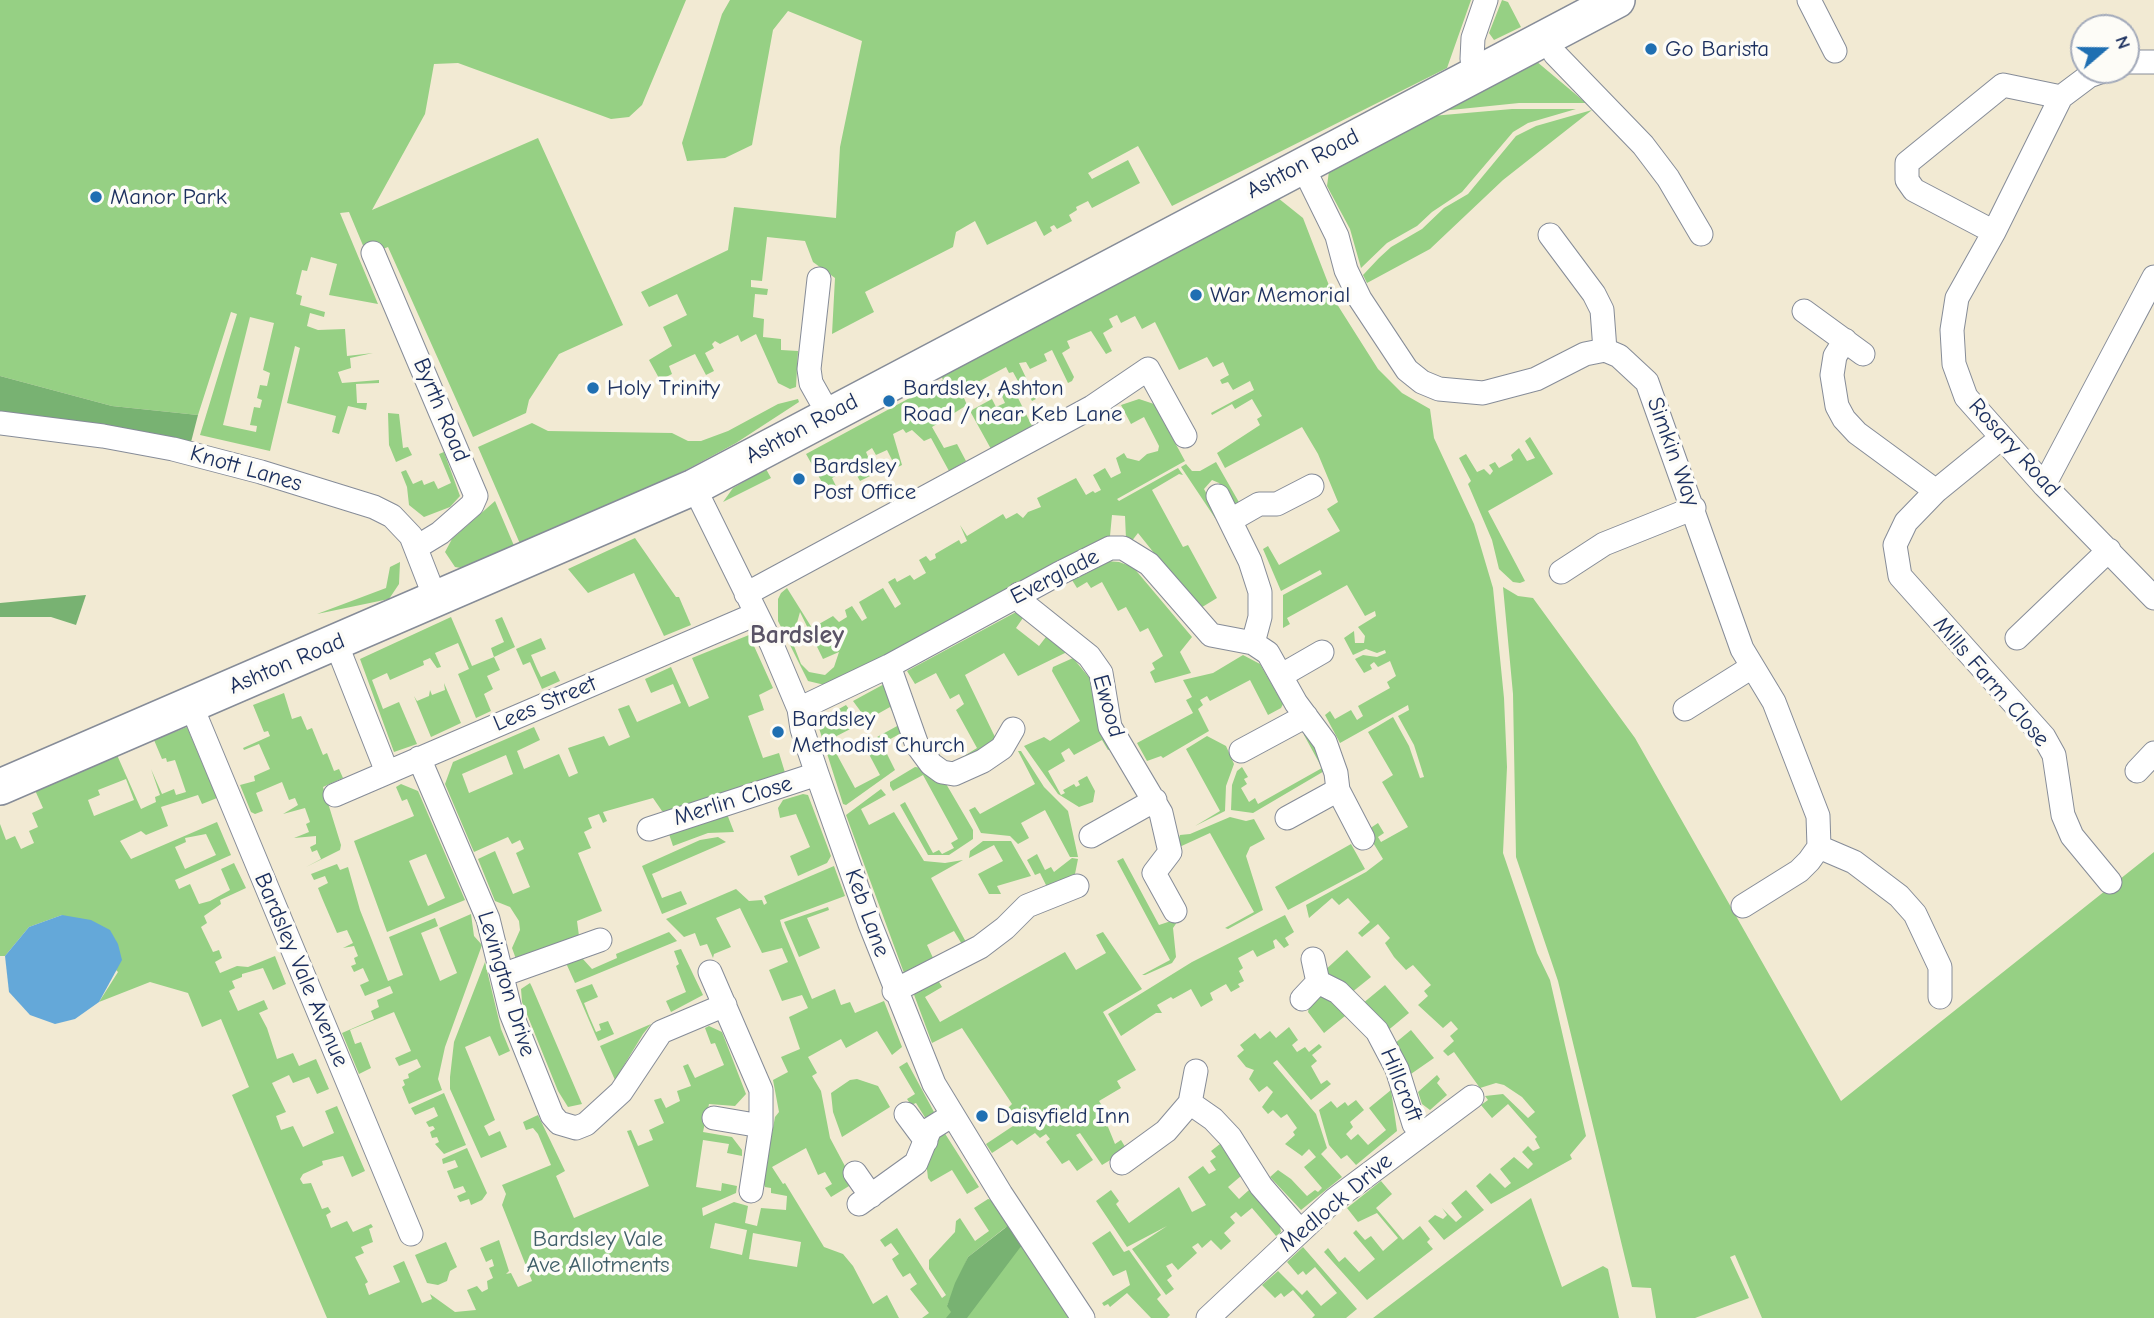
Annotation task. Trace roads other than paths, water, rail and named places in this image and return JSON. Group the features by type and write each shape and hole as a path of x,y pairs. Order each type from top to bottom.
{"highway":[{"name":"Ashton Road","path":"0,786 694,487 1617,0"}],"street":[{"path":"1479,72 1472,59 1473,37 1486,0"},
{"path":"1809,0 1835,51"},
{"path":"1546,37 1555,54 1643,145 1668,178 1701,234"},
{"name":"Rosary Road","path":"2078,84 2061,97 1994,232 1957,298 1952,330 1954,363 1966,397 2044,485 2154,598"},
{"path":"1994,232 1913,190 1907,180 1907,163 2003,85 2061,97"},
{"path":"1302,165 1337,236 1348,275 1360,299 1407,370 1422,382 1439,389 1483,393 1515,386 1585,354 1605,350 1602,310 1577,258 1550,235"},
{"name":"Byrth Road","path":"373,253 476,496 472,505 440,533 417,547"},
{"path":"2044,485 2154,277"},
{"path":"819,279 811,383 829,415"},
{"path":"1804,311 1854,347 1835,356 1832,375 1837,406 1844,419 1857,433 1936,491"},
{"name":"Simkin Way","path":"1605,350 1634,367 1647,382 1742,649 1774,702 1806,781 1818,816 1819,847"},
{"name":"Lees Street","path":"334,795 751,604 1109,397 1130,378 1148,369 1185,436"},
{"name":"Knott Lanes","path":"0,423 103,436 196,454 261,472 392,516 403,524 417,547 436,600"},
{"name":"Mills Farm Close","path":"2001,438 1936,491 1899,534 1895,545 1900,576 2044,737 2054,755 2063,815 2072,836 2110,883"},
{"path":"1231,520 1259,504 1277,504 1312,486"},
{"name":"Keb Lane","path":"694,487 799,709 802,729 817,774 894,990 934,1084 951,1116 1083,1318"},
{"path":"1217,496 1250,561 1260,592 1260,617 1253,642 1268,653 1325,742 1336,774 1338,790 1363,838"},
{"path":"1561,572 1597,556 1639,527 1694,508"},
{"name":"Everglade","path":"799,709 889,666 1019,594 1110,548 1123,548 1149,564 1211,635 1253,642"},
{"path":"2017,638 2109,550"},
{"name":"Ewood","path":"1019,594 1024,604 1096,664 1105,687 1110,727 1125,757 1155,800 1167,833 1170,852 1154,873 1175,911"},
{"path":"336,643 387,772"},
{"path":"1282,675 1322,652"},
{"path":"889,666 917,745 942,772 954,774 983,761 1002,748 1013,729"},
{"path":"1685,709 1711,702 1752,667"},
{"name":"Bardsley Vale Avenue","path":"191,705 411,1234"},
{"path":"1241,751 1306,716"},
{"path":"2137,771 2154,753"},
{"name":"Levington Drive","path":"419,758 488,919 511,1013 548,1104 559,1124 576,1128 586,1124 608,1106 661,1032 725,1005"},
{"name":"Merlin Close","path":"649,829 817,774"},
{"path":"1287,818 1338,790"},
{"path":"1091,836 1155,800"},
{"path":"1743,906 1766,880 1799,871 1819,847 1854,862 1899,896 1915,914 1946,965 1940,997"},
{"path":"894,990 980,947 1005,928 1027,906 1077,886"},
{"path":"502,975 600,940"},
{"path":"1302,999 1318,982 1313,959"},
{"path":"710,972 761,1090 761,1126 751,1191"},
{"name":"Hillcroft","path":"1318,982 1338,992 1377,1031 1397,1069 1414,1124 1422,1134"},
{"path":"1122,1163 1161,1146 1190,1104 1196,1071"},
{"name":"Medlock Drive","path":"1209,1318 1300,1231 1472,1097"},
{"path":"1190,1104 1213,1119 1230,1137 1261,1186 1300,1231"},
{"path":"906,1114 926,1141"},
{"path":"855,1172 865,1200 916,1163 930,1129 951,1116"},
{"path":"714,1118 761,1126"}],"water":[{"path":"62,915 91,920 110,930 118,944 122,960 99,1002 75,1019 55,1024 30,1015 9,992 5,956 29,927"}],"place":[{"name":"Go Barista","path":"1651,49"},
{"name":"Manor Park","path":"96,197"},
{"name":"War Memorial","path":"1196,295"},
{"name":"Holy Trinity","path":"593,388"},
{"name":"Bardsley, Ashton Road / near Keb Lane","path":"889,401"},
{"name":"Bardsley Post Office","path":"799,479"},
{"name":"Bardsley Methodist Church","path":"778,732"},
{"name":"Daisyfield Inn","path":"982,1116"}],"district":[{"name":"Bardsley","path":"797,636"}],"park label":[{"name":"Bardsley Vale Ave Allotments","path":"598,1252"}]}
